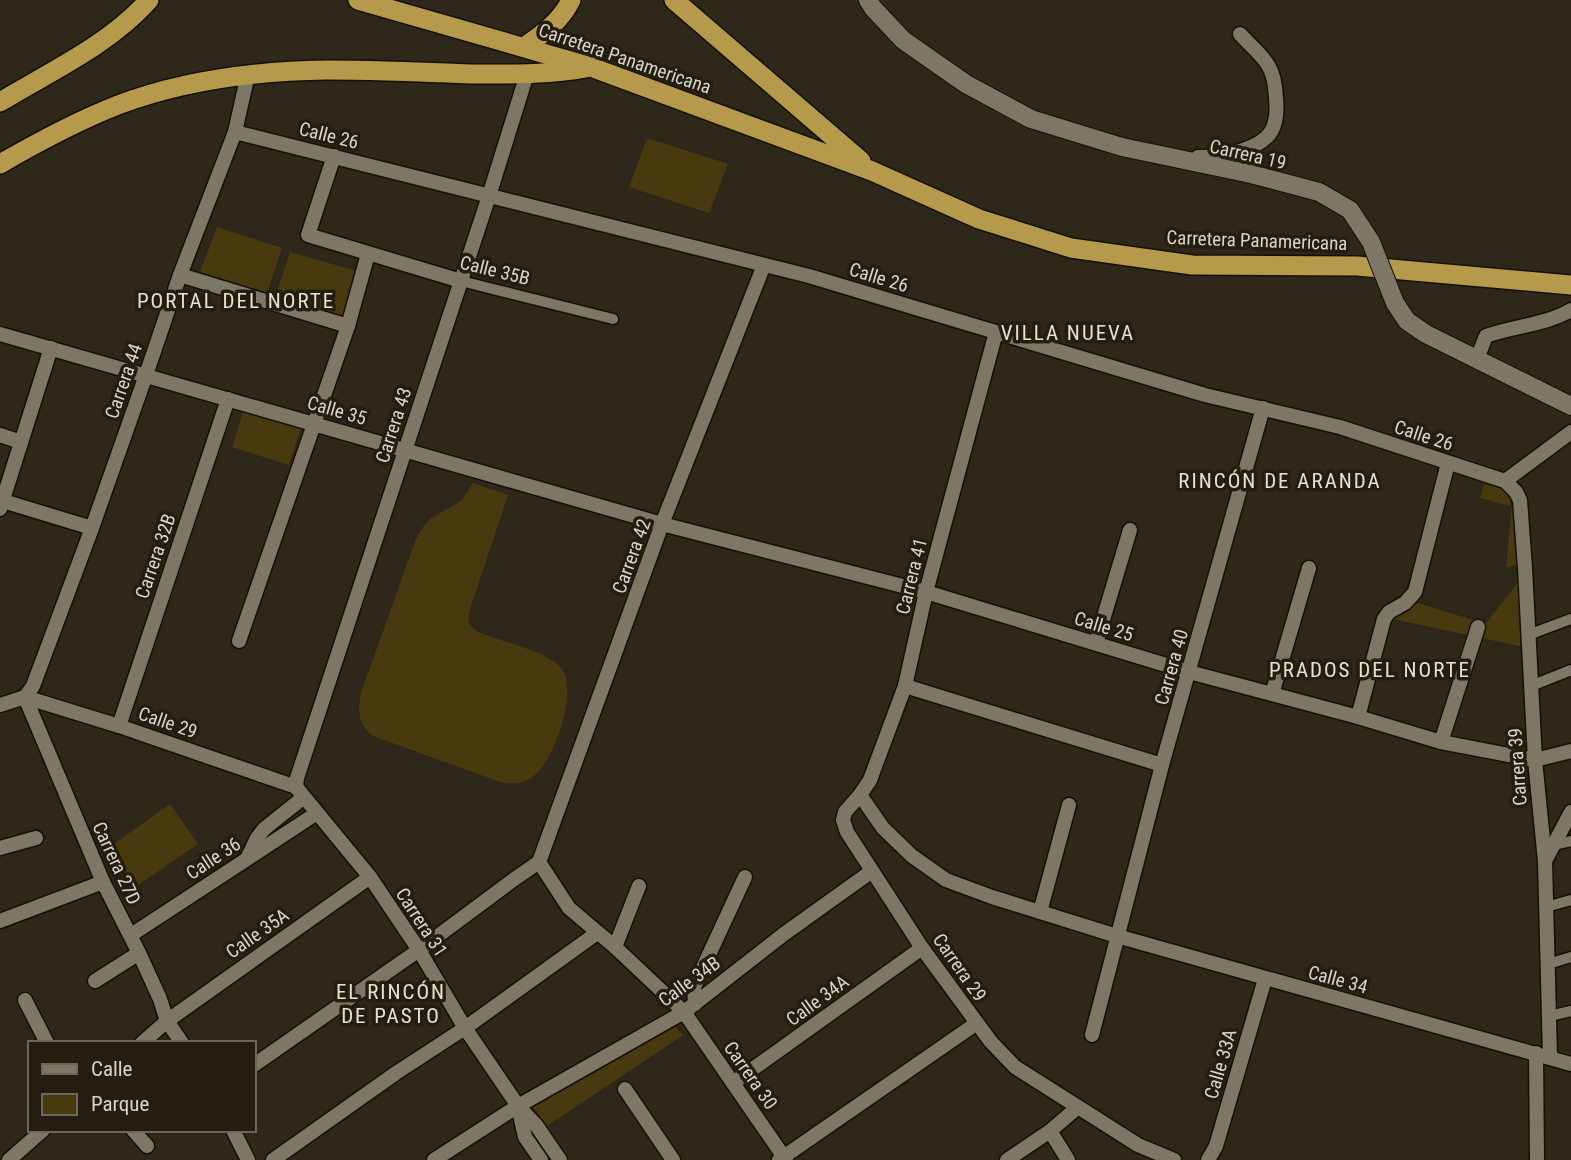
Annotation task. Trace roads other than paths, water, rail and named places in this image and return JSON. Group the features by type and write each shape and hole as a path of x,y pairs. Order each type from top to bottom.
{"highway":[{"path":"0,102 111,34 134,17 149,0"},
{"name":"Carretera Panamericana","path":"358,0 591,66 872,171 979,219 1071,248 1192,265 1357,266 1571,285"},
{"path":"524,47 548,30 572,0"},
{"name":"Carretera Panamericana","path":"674,0 872,171"},
{"path":"0,164 53,133 120,105 179,87 247,74 326,70 527,74 563,72 591,66"}],"street":[{"name":"Carrera 19","path":"868,0 903,40 966,84 1031,119 1156,155 1251,174 1318,192 1350,210 1371,242 1395,303 1407,321 1426,334 1571,406"},
{"path":"1156,155 1213,158 1249,148 1272,131 1277,110 1275,79 1266,62 1240,34"},
{"name":"Carrera 44","path":"25,697 33,686 92,528 180,275 235,132 247,74"},
{"name":"Carrera 43","path":"300,792 302,765 527,74"},
{"name":"Calle 26","path":"235,132 809,276 1205,395 1340,427 1505,481"},
{"name":"Calle 35B","path":"334,156 308,235 461,281 613,319"},
{"path":"239,641 348,326 368,254"},
{"name":"Carrera 42","path":"539,862 662,524 764,265"},
{"path":"180,275 348,326"},
{"path":"1477,359 1486,336 1561,316 1571,310"},
{"name":"Carrera 41","path":"843,820 845,812 870,780 905,686 926,592 996,332"},
{"name":"Calle 35","path":"0,334 662,524"},
{"path":"51,348 1,505 92,528"},
{"name":"Carrera 32B","path":"119,726 228,399"},
{"name":"Carrera 40","path":"1117,936 1162,765 1263,408"},
{"path":"1505,481 1571,432"},
{"path":"0,435 21,442"},
{"path":"1358,717 1384,618 1415,592 1448,463"},
{"name":"Carrera 39","path":"1505,481 1520,500 1535,760 1545,861 1549,1016 1543,1055 1537,1160"},
{"name":"Calle 25","path":"662,524 926,592 1189,672 1441,742 1535,760"},
{"path":"1096,643 1130,530"},
{"path":"1272,694 1309,568"},
{"path":"1528,635 1571,619"},
{"path":"1441,742 1478,627"},
{"path":"1531,686 1571,670"},
{"path":"905,686 1162,765"},
{"path":"0,705 25,697"},
{"name":"Calle 29","path":"25,697 119,726 300,792"},
{"name":"Carrera 27D","path":"25,697 103,882 139,953 167,1021 181,1041"},
{"path":"1535,760 1571,751"},
{"path":"246,860 264,829 300,792"},
{"name":"Carrera 31","path":"300,792 370,877 419,950 518,1107 526,1137 541,1160"},
{"name":"Calle 34","path":"860,795 883,828 912,856 946,880 1117,936 1571,1064"},
{"path":"1040,912 1069,805"},
{"path":"1545,861 1571,812"},
{"name":"Calle 36","path":"131,936 317,813"},
{"name":"Carrera 29","path":"843,820 847,832 922,948 991,1042 1015,1067 1138,1145"},
{"path":"0,848 36,838"},
{"path":"1554,845 1571,841"},
{"path":"256,1065 539,862"},
{"name":"Carrera 30","path":"539,862 569,908 689,1008 733,1083 783,1159"},
{"name":"Calle 34B","path":"438,1159 518,1107 689,1008 784,934 872,871"},
{"name":"Calle 35A","path":"144,1041 167,1021 370,877"},
{"path":"689,1008 694,987 745,877"},
{"path":"0,921 103,882"},
{"path":"615,947 639,886"},
{"path":"1546,906 1571,900"},
{"path":"273,1160 396,1073 466,1028 597,933"},
{"path":"1092,1035 1117,936"},
{"name":"Calle 34A","path":"733,1083 922,948"},
{"path":"95,981 139,953"},
{"path":"1548,964 1571,957"},
{"name":"Calle 33A","path":"1208,1160 1216,1146 1265,979"},
{"path":"24,1000 46,1041"},
{"path":"1549,1016 1571,1010"},
{"path":"783,1159 977,1023"},
{"path":"625,1089 673,1160"},
{"path":"518,1107 537,1125 561,1160"},
{"path":"1007,1160 1050,1131 1078,1107"},
{"path":"1050,1131 1068,1160"},
{"path":"9,1160 41,1132"},
{"path":"135,1132 147,1146"},
{"path":"234,1132 248,1160"},
{"path":"1138,1145 1148,1160"},
{"path":"1138,1145 1174,1160"}],"district":[{"name":"PORTAL DEL NORTE","path":"236,301"},
{"name":"VILLA NUEVA","path":"1068,333"},
{"name":"RINCÓN DE ARANDA","path":"1280,481"},
{"name":"PRADOS DEL NORTE","path":"1370,670"},
{"name":"EL RINCÓN DE PASTO","path":"391,1004"}]}
